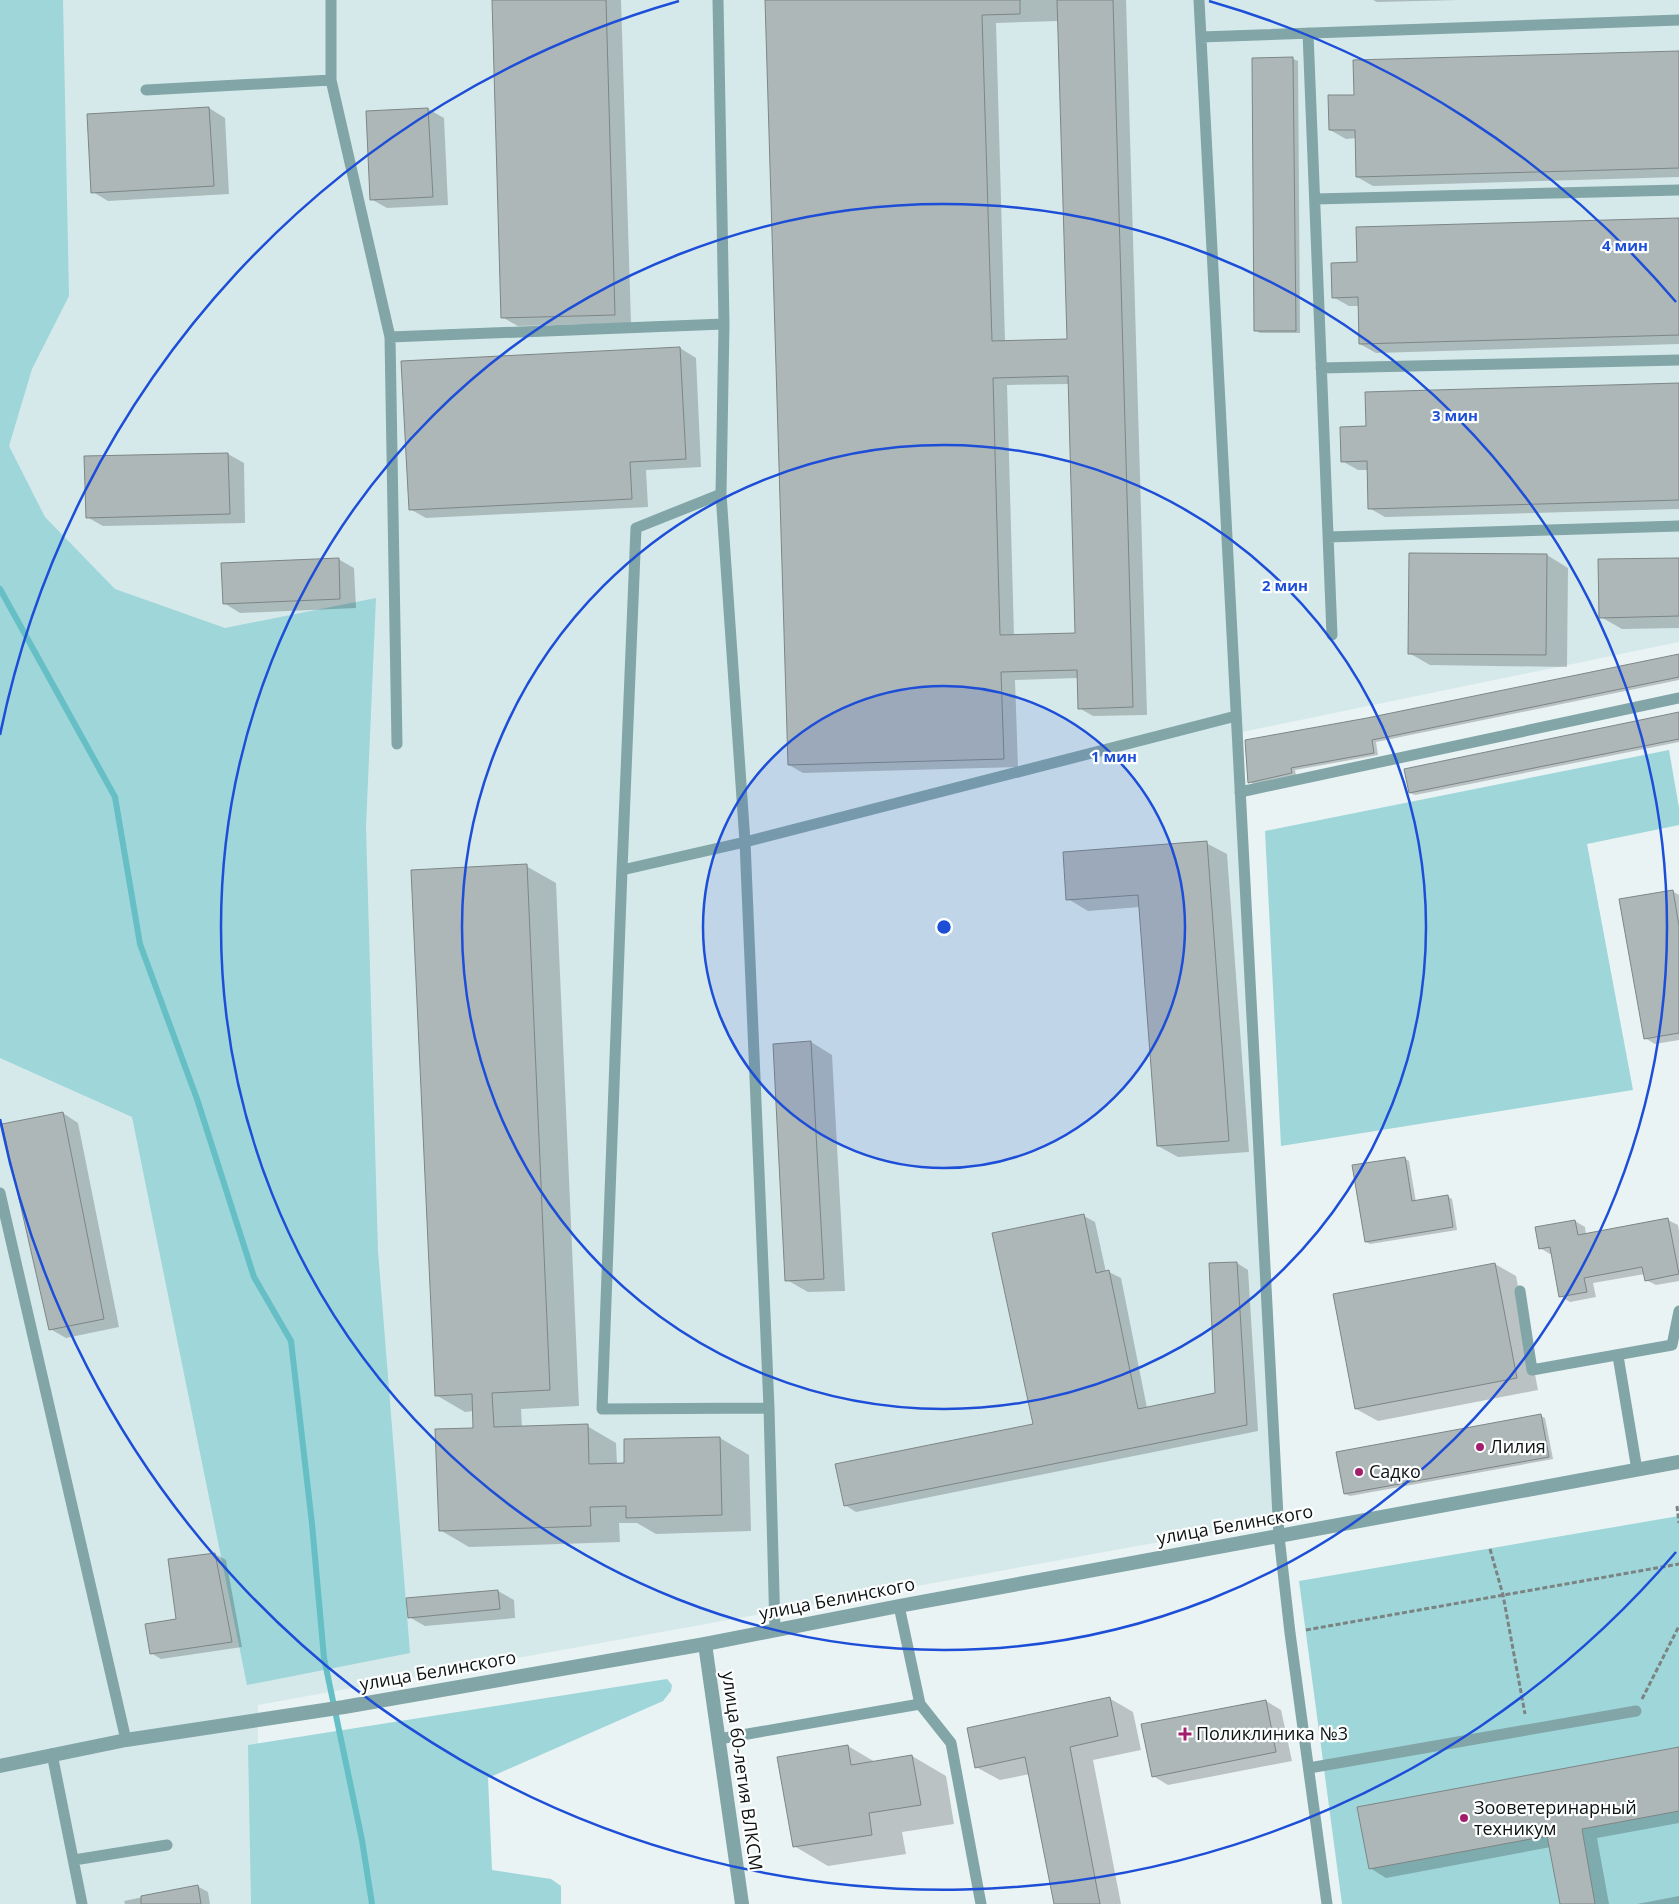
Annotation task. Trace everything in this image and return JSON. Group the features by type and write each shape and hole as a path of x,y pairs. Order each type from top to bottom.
{"street":[{"name":"улица Белинского","path":"0,1766 126,1740 344,1707 705,1644 899,1606 1679,1462"},
{"name":"улица 60-летия ВЛКСМ","path":"705,1644 742,1904"}],"lane":[{"path":"331,0 331,80 390,337 397,744"},
{"path":"718,0 724,324 721,494 745,842 769,1408 775,1630"},
{"path":"1199,0 1279,1536 1290,1633 1327,1904"},
{"path":"1201,37 1679,20"},
{"path":"1308,33 1332,635"},
{"path":"146,90 331,80"},
{"path":"1315,199 1679,190"},
{"path":"390,337 724,324"},
{"path":"1321,368 1679,360"},
{"path":"721,494 636,528 602,1409 769,1408"},
{"path":"1328,538 1679,526"},
{"path":"1240,792 1679,698"},
{"path":"622,870 745,842 1236,716"},
{"path":"0,1193 126,1740"},
{"path":"1520,1291 1532,1370 1618,1356 1675,1344 1679,1312"},
{"path":"1618,1356 1637,1470"},
{"path":"899,1606 920,1704 951,1743 982,1904"},
{"path":"719,1739 920,1704"},
{"path":"1309,1768 1636,1711"},
{"path":"52,1754 82,1904"},
{"path":"74,1860 167,1845"}],"path":[{"path":"1677,1506 1679,1523"},
{"path":"1490,1549 1503,1595 1528,1730"},
{"path":"1290,1633 1679,1564"},
{"path":"1636,1711 1679,1626"}],"shaded area":[{"path":"0,0 1679,0 1679,642 1232,734 1276,1521 258,1705 258,1904 0,1904"},
{"path":"0,0 63,0 69,296 32,369 9,446 45,517 115,589 225,628 376,598 366,827 378,1251 410,1653 247,1685 132,1117 0,1058"},
{"path":"1669,750 1679,808 1679,825 1587,844 1633,1090 1281,1146 1265,831"},
{"path":"1679,1516 1679,1904 1342,1904 1299,1581"},
{"path":"667,1679 672,1685 671,1691 663,1701 488,1778 492,1870 551,1879 561,1886 561,1904 251,1904 248,1745"}],"building":[{"path":"492,0 606,0 615,315 501,318"},
{"path":"765,0 1020,0 1020,14 982,15 992,341 1067,339 1057,0 1113,0 1133,707 1078,709 1077,670 1001,672 1004,759 788,765","holes":["1068,376 1075,633 1000,635 993,378"]},
{"path":"1679,51 1679,168 1356,177 1355,130 1329,130 1328,95 1354,95 1353,60"},
{"path":"1293,57 1296,331 1254,331 1252,58"},
{"path":"209,107 214,186 91,193 87,114"},
{"path":"428,108 433,197 370,200 366,111"},
{"path":"1679,218 1679,335 1359,344 1358,297 1332,298 1331,263 1357,262 1356,227"},
{"path":"680,347 686,459 630,462 632,499 409,510 401,361"},
{"path":"1679,383 1679,500 1368,509 1367,461 1341,462 1340,427 1366,426 1365,392"},
{"path":"228,453 230,514 86,518 84,456"},
{"path":"1409,553 1547,554 1546,655 1408,654"},
{"path":"339,558 340,599 223,604 221,563"},
{"path":"1679,558 1679,616 1599,618 1598,559"},
{"path":"1679,654 1679,677 1372,740 1374,753 1291,768 1292,773 1248,783 1245,740 1367,718"},
{"path":"1679,712 1679,739 1409,793 1404,769"},
{"path":"1207,841 1229,1141 1157,1146 1138,895 1066,900 1063,852"},
{"path":"527,864 550,1390 492,1393 494,1427 588,1424 589,1464 624,1463 624,1439 720,1437 722,1515 626,1518 626,1506 590,1507 591,1526 439,1531 435,1429 473,1428 472,1394 435,1396 411,870"},
{"path":"1673,890 1679,926 1679,1033 1644,1039 1619,899"},
{"path":"811,1041 824,1279 785,1281 773,1044"},
{"path":"63,1112 104,1319 49,1330 2,1124"},
{"path":"1405,1157 1412,1201 1448,1195 1453,1227 1365,1242 1352,1165"},
{"path":"1084,1214 1096,1273 1109,1270 1138,1409 1215,1393 1209,1263 1237,1262 1247,1425 844,1506 835,1464 1033,1424 992,1233"},
{"path":"1668,1218 1679,1274 1645,1281 1642,1267 1584,1278 1587,1292 1559,1297 1550,1247 1539,1249 1535,1227 1575,1220 1578,1235"},
{"path":"1495,1263 1517,1378 1355,1409 1333,1294"},
{"path":"1541,1414 1549,1457 1344,1494 1336,1452"},
{"path":"215,1553 232,1642 150,1654 145,1624 176,1619 168,1559"},
{"path":"498,1590 500,1609 408,1618 406,1598"},
{"path":"1110,1697 1118,1736 1070,1747 1100,1904 1054,1904 1025,1757 975,1768 967,1728"},
{"path":"1266,1700 1276,1752 1152,1777 1141,1724"},
{"path":"848,1745 851,1765 912,1755 921,1805 869,1813 872,1835 793,1847 777,1757"},
{"path":"1679,1747 1679,1811 1582,1829 1595,1904 1560,1904 1547,1836 1369,1869 1357,1807"},
{"path":"198,1885 201,1904 141,1904 141,1896"}],"waterway":[{"path":"0,589 115,797 140,944 197,1099 254,1277 291,1341 312,1524 324,1658 362,1840 372,1904"}],"place":[{"name":"Лилия","path":"1480,1447"},
{"name":"Садко","path":"1359,1472"},
{"name":"Поликлиника №3","path":"1185,1734"},
{"name":"Зооветеринарный техникум","path":"1464,1818"}]}
